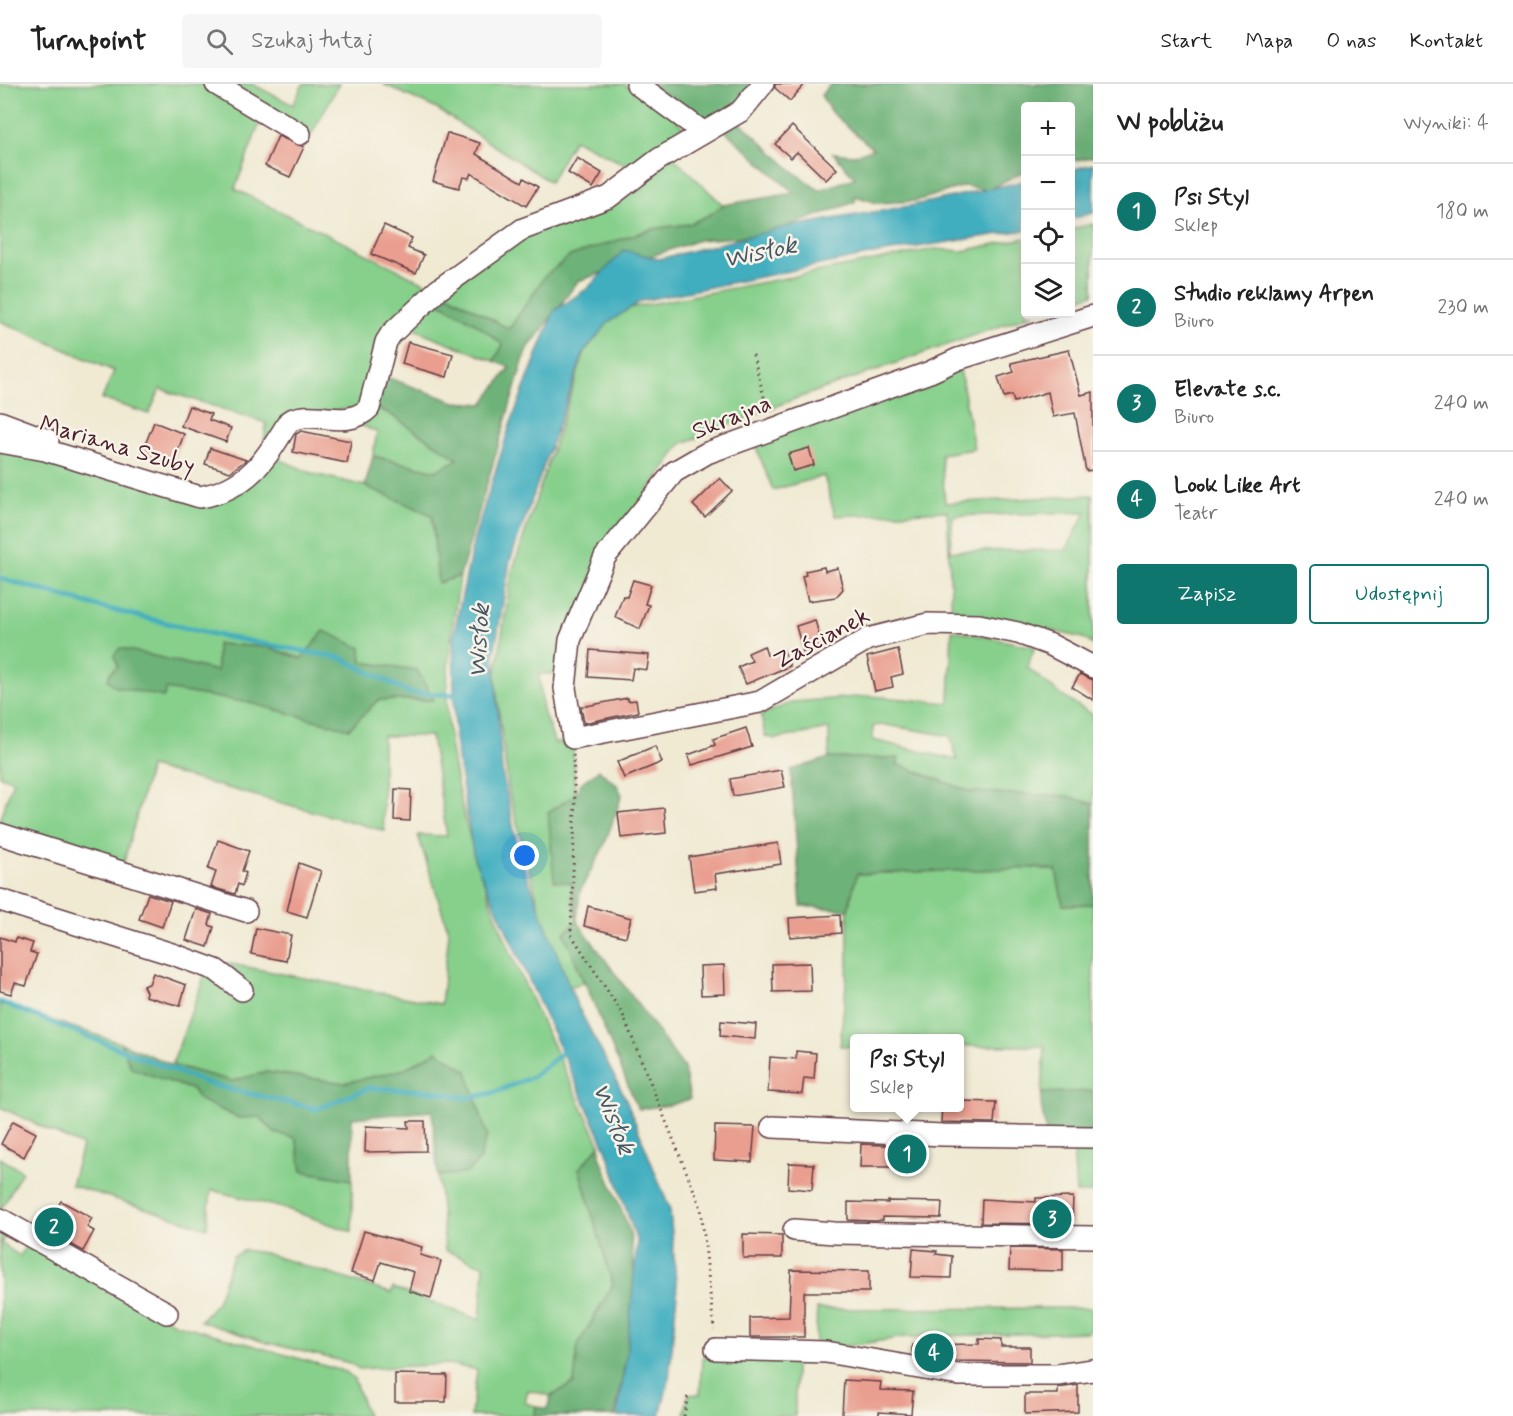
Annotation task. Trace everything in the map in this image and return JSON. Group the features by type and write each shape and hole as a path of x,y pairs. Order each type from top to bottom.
{"street":[{"path":"216,84 300,134"},
{"path":"637,84 703,132"},
{"name":"Mariana Szuby","path":"0,442 55,453 200,497 219,494 247,477 266,460 289,421 295,418 339,420 362,414 369,408 386,342 391,334 438,290 523,229 609,198 659,159 741,111 763,84"},
{"name":"Skrajna","path":"573,738 565,688 570,640 605,557 674,472 707,453 958,359 1093,315"},
{"path":"0,422 64,446 157,474"},
{"name":"Zaścianek","path":"573,738 760,702 868,639 928,624 978,625 1017,633 1051,645 1093,667"},
{"path":"0,834 246,911"},
{"path":"6,894 216,970 242,990"},
{"path":"772,1126 943,1135 1093,1137"},
{"path":"0,1219 167,1313"},
{"path":"794,1230 834,1233 1093,1237"},
{"path":"716,1349 826,1352 959,1375 1057,1375 1093,1370"}],"path":[{"path":"753,355 765,402"},
{"path":"573,738 575,809 571,934 623,1016 701,1208 716,1349"},
{"path":"684,1416 688,1395"}],"green space":[{"path":"0,84 211,84 266,117 258,127 235,189 435,288 398,322 366,407 295,415 263,453 266,423 160,389 149,414 102,399 114,371 0,321"},
{"path":"221,84 252,84 293,105 303,84 339,84 310,137"},
{"path":"383,84 624,84 669,111 688,133 638,171 574,139 550,182 437,109"},
{"path":"646,84 757,84 748,97 703,124"},
{"path":"831,84 1093,84 1093,157 1075,160 1075,102 1021,102 1021,173 987,190 964,186 916,201 877,203 855,196 855,202 764,235 699,240 578,281 526,351 460,576 438,583 432,515 365,486 373,456 436,471 458,459 388,413 372,407 381,380 389,378 455,402 483,404 510,367 494,361 503,345 477,324 435,300 444,292 509,329 545,276 570,256 652,229 689,224 711,214 723,205 794,193 722,128 739,121 794,172 819,190 855,178 833,153 854,155 873,149 831,112 821,95"},
{"path":"672,156 723,205 711,214 689,224 652,229 570,256 509,330 444,292 522,234"},
{"path":"1093,224 1093,294 1075,300 1075,264 1075,228"},
{"path":"1021,239 1023,318 792,400 681,444 603,555 561,674 539,674 543,711 555,744 573,738 575,795 572,894 577,921 564,933 584,983 569,987 548,940 509,793 495,679 512,572 589,339 619,310 935,249 962,251"},
{"path":"435,300 477,324 503,345 494,361 404,325"},
{"path":"959,364 974,449 941,454 945,503 1093,495 1093,645 1083,638 1031,626 1029,628 952,616 947,511 835,516 824,476 773,490 754,442","holes":["1086,512 1066,550 950,551 953,516"]},
{"path":"372,407 388,413 459,459 436,471 373,456 377,432 355,423"},
{"path":"0,445 195,500 274,457 314,474 365,486 432,515 438,583 460,576 450,648 447,703 456,777 468,832 505,939 600,1145 579,1169 613,1285 578,1345 574,1383 551,1396 528,1390 525,1403 536,1406 535,1416 471,1416 477,1370 449,1364 359,1369 350,1363 264,1342 200,1321 217,1302 233,1256 244,1250 264,1253 391,1293 393,1288 480,1320 484,1266 445,1250 438,1176 467,1173 479,1161 487,1135 466,1071 437,1051 402,1070 344,1083 267,1072 232,1081 172,1065 210,960 441,1004 449,933 418,835 447,836 431,736 383,736 383,822 385,831 150,767 122,869 0,829 0,821 13,780 0,776","holes":["217,644 266,647 434,700 378,700 349,729 250,703 166,689 164,697 110,673 118,666 120,648 217,671"]},
{"path":"952,630 1035,647 1027,667 1062,696 1093,715 1093,804 1067,796 971,792 897,764 898,758 829,758 829,729 775,739 765,736 761,715 793,702 870,696 949,703","holes":["886,725 950,736 957,760 873,740 873,726"]},
{"path":"324,631 361,648 362,662 417,670 434,700 378,700 349,729 250,703 166,689 164,697 116,687 108,680 110,673 118,666 114,655 120,648 217,671 217,644 267,647 301,659"},
{"path":"829,758 899,758 897,764 971,792 1067,796 1093,804 1093,904 1063,905 1056,870 1035,868 857,874 848,910 801,906 791,770"},
{"path":"599,770 617,785 622,795 604,846 580,891 577,921 572,883 554,881 548,812 575,795 581,783"},
{"path":"1035,868 1056,870 1063,905 1093,904 1093,1091 1042,1093 1045,1046 964,1046 964,1034 850,1034 850,1046 840,1046 848,964 848,910 856,874"},
{"path":"577,921 684,1068 690,1099 671,1105 638,1109 564,933"},
{"path":"0,1003 121,1043 131,1068 193,1090 200,1100 238,1118 260,1117 275,1133 296,1138 302,1171 352,1180 352,1232 287,1209 211,1190 207,1228 71,1185 82,1146 0,1107"},
{"path":"121,1043 172,1065 232,1081 267,1072 344,1083 402,1070 437,1051 467,1071 487,1135 479,1161 467,1173 438,1176 432,1111 352,1118 352,1180 302,1171 296,1138 275,1133 260,1117 239,1118 200,1100 193,1090 131,1068"},
{"path":"1093,1091 1093,1143 1048,1145 1041,1104 1042,1093"},
{"path":"1093,1143 1093,1193 1076,1193 1073,1144"},
{"path":"600,1145 600,1156 630,1232 637,1299 615,1416 535,1416 536,1406 547,1409 551,1396 574,1383 578,1345 613,1285 579,1169"},
{"path":"0,1158 22,1171 0,1212"},
{"path":"0,1225 7,1234 1,1243 20,1256 26,1245 174,1323 346,1372 354,1379 367,1416 0,1416"},
{"path":"1093,1308 1089,1332 905,1337 815,1351 817,1309"},
{"path":"716,1349 795,1351 795,1416 684,1416 688,1395 700,1394 702,1358"}],"water":[{"path":"1093,164 1093,213 1075,218 1075,210 1075,169"},
{"name":"Wisłok","path":"1021,182 1021,231 879,253 641,301 609,322 584,352 510,561 494,654 502,771 519,855 576,1003 626,1099 670,1210 677,1294 669,1379 660,1416 617,1416 627,1351 637,1242 606,1149 474,859 455,739 453,638 474,539 510,425 554,311 588,288 624,250 659,259 786,227 915,205"}],"building":[{"path":"775,84 805,84 790,101 775,88"},
{"path":"792,126 837,169 826,180 797,152 791,158 775,144"},
{"path":"447,133 480,143 476,154 522,182 524,178 538,187 526,206 471,173 469,178 463,177 459,188 433,181"},
{"path":"278,136 304,147 290,177 265,166"},
{"path":"577,158 602,173 593,188 568,173"},
{"path":"384,225 412,238 408,248 424,255 416,273 371,254"},
{"path":"408,342 453,354 447,377 402,364"},
{"path":"1069,350 1081,395 1093,392 1093,470 1086,471 1075,413 1053,417 1048,392 1014,402 1012,395 1004,397 998,377 1014,372 1011,363"},
{"path":"189,406 211,414 209,420 231,428 226,442 181,426"},
{"path":"154,422 184,434 172,467 141,455"},
{"path":"301,431 351,441 347,463 293,452 296,434"},
{"path":"210,448 246,460 230,472 205,464"},
{"path":"809,448 814,465 793,471 788,454"},
{"path":"720,478 732,491 705,517 693,505"},
{"path":"824,567 825,571 838,568 843,589 836,597 808,601 802,576 806,575 805,571"},
{"path":"633,580 651,585 645,604 649,605 640,629 615,617 623,596 627,597"},
{"path":"815,620 822,646 803,652 796,626"},
{"path":"764,646 767,655 783,649 790,666 746,684 738,667 752,661 748,653"},
{"path":"898,649 903,674 891,677 893,687 875,691 867,657"},
{"path":"590,650 649,655 647,670 633,668 631,680 588,677"},
{"path":"1080,674 1093,680 1093,700 1072,687"},
{"path":"628,698 628,701 636,700 638,712 584,723 581,707"},
{"path":"746,728 752,747 692,765 688,755 715,745 713,739"},
{"path":"655,746 662,762 624,778 617,762"},
{"path":"781,770 785,787 733,796 730,779"},
{"path":"395,789 411,790 410,821 394,820"},
{"path":"664,808 666,833 621,838 618,813"},
{"path":"218,840 249,851 242,871 246,873 242,886 238,884 235,894 211,887 216,872 208,869"},
{"path":"778,843 781,864 715,874 717,888 694,891 689,857"},
{"path":"299,863 321,871 307,917 287,911"},
{"path":"148,894 171,901 162,927 139,919"},
{"path":"588,906 631,918 626,937 584,926"},
{"path":"196,909 212,914 209,925 214,927 208,947 186,940"},
{"path":"840,915 841,933 790,937 789,918"},
{"path":"256,928 291,935 286,961 251,954"},
{"path":"0,937 15,942 16,938 33,943 30,952 37,954 26,986 15,983 11,994 0,991"},
{"path":"810,963 811,991 773,992 772,964"},
{"path":"724,965 725,994 701,995 700,966"},
{"path":"153,973 186,985 180,1006 145,996 143,986 149,984"},
{"path":"721,1021 756,1024 755,1039 720,1036"},
{"path":"796,1051 816,1053 814,1079 804,1078 802,1094 768,1092 770,1057 796,1059"},
{"path":"964,1101 996,1102 994,1123 941,1122 942,1112 964,1112"},
{"path":"13,1121 36,1133 24,1157 1,1144"},
{"path":"408,1121 425,1121 426,1151 365,1152 366,1126 409,1128"},
{"path":"715,1126 755,1127 752,1162 714,1160"},
{"path":"861,1144 919,1147 919,1167 860,1167"},
{"path":"789,1163 814,1164 812,1190 788,1188"},
{"path":"1073,1197 1072,1224 981,1223 982,1199 1036,1202 1036,1198"},
{"path":"61,1201 92,1218 87,1227 94,1231 83,1251 40,1227 50,1207 56,1210"},
{"path":"888,1201 942,1202 941,1218 883,1217 883,1220 876,1221 848,1220 848,1202 888,1203"},
{"path":"364,1231 422,1247 420,1255 441,1261 431,1298 409,1291 414,1272 381,1262 375,1280 351,1273"},
{"path":"743,1234 782,1235 782,1258 743,1258"},
{"path":"1010,1248 1063,1249 1063,1271 1009,1270"},
{"path":"913,1249 937,1251 936,1254 952,1256 951,1278 911,1277"},
{"path":"791,1270 869,1271 869,1292 804,1292 804,1337 750,1337 750,1318 789,1317"},
{"path":"979,1339 1001,1340 1001,1347 1030,1347 1030,1362 956,1361 912,1354 912,1345 979,1344"},
{"path":"395,1374 447,1375 446,1402 395,1402"},
{"path":"844,1380 881,1382 880,1390 913,1391 911,1414 879,1412 879,1416 842,1415"},
{"path":"1078,1385 1078,1412 1025,1414 1025,1394 1058,1394 1058,1388"}],"waterway":[{"path":"0,578 96,606 221,636 341,658 410,693 461,695"},
{"path":"0,1002 212,1085 317,1109 369,1088 433,1091 467,1098 493,1093 532,1077 566,1050"}],"place":[{"name":"Psi Styl","path":"907,1154"},
{"name":"Elevate s.c.","path":"1052,1219"},
{"name":"Studio reklamy Arpen","path":"54,1227"},
{"name":"Look Like Art","path":"934,1353"}]}
